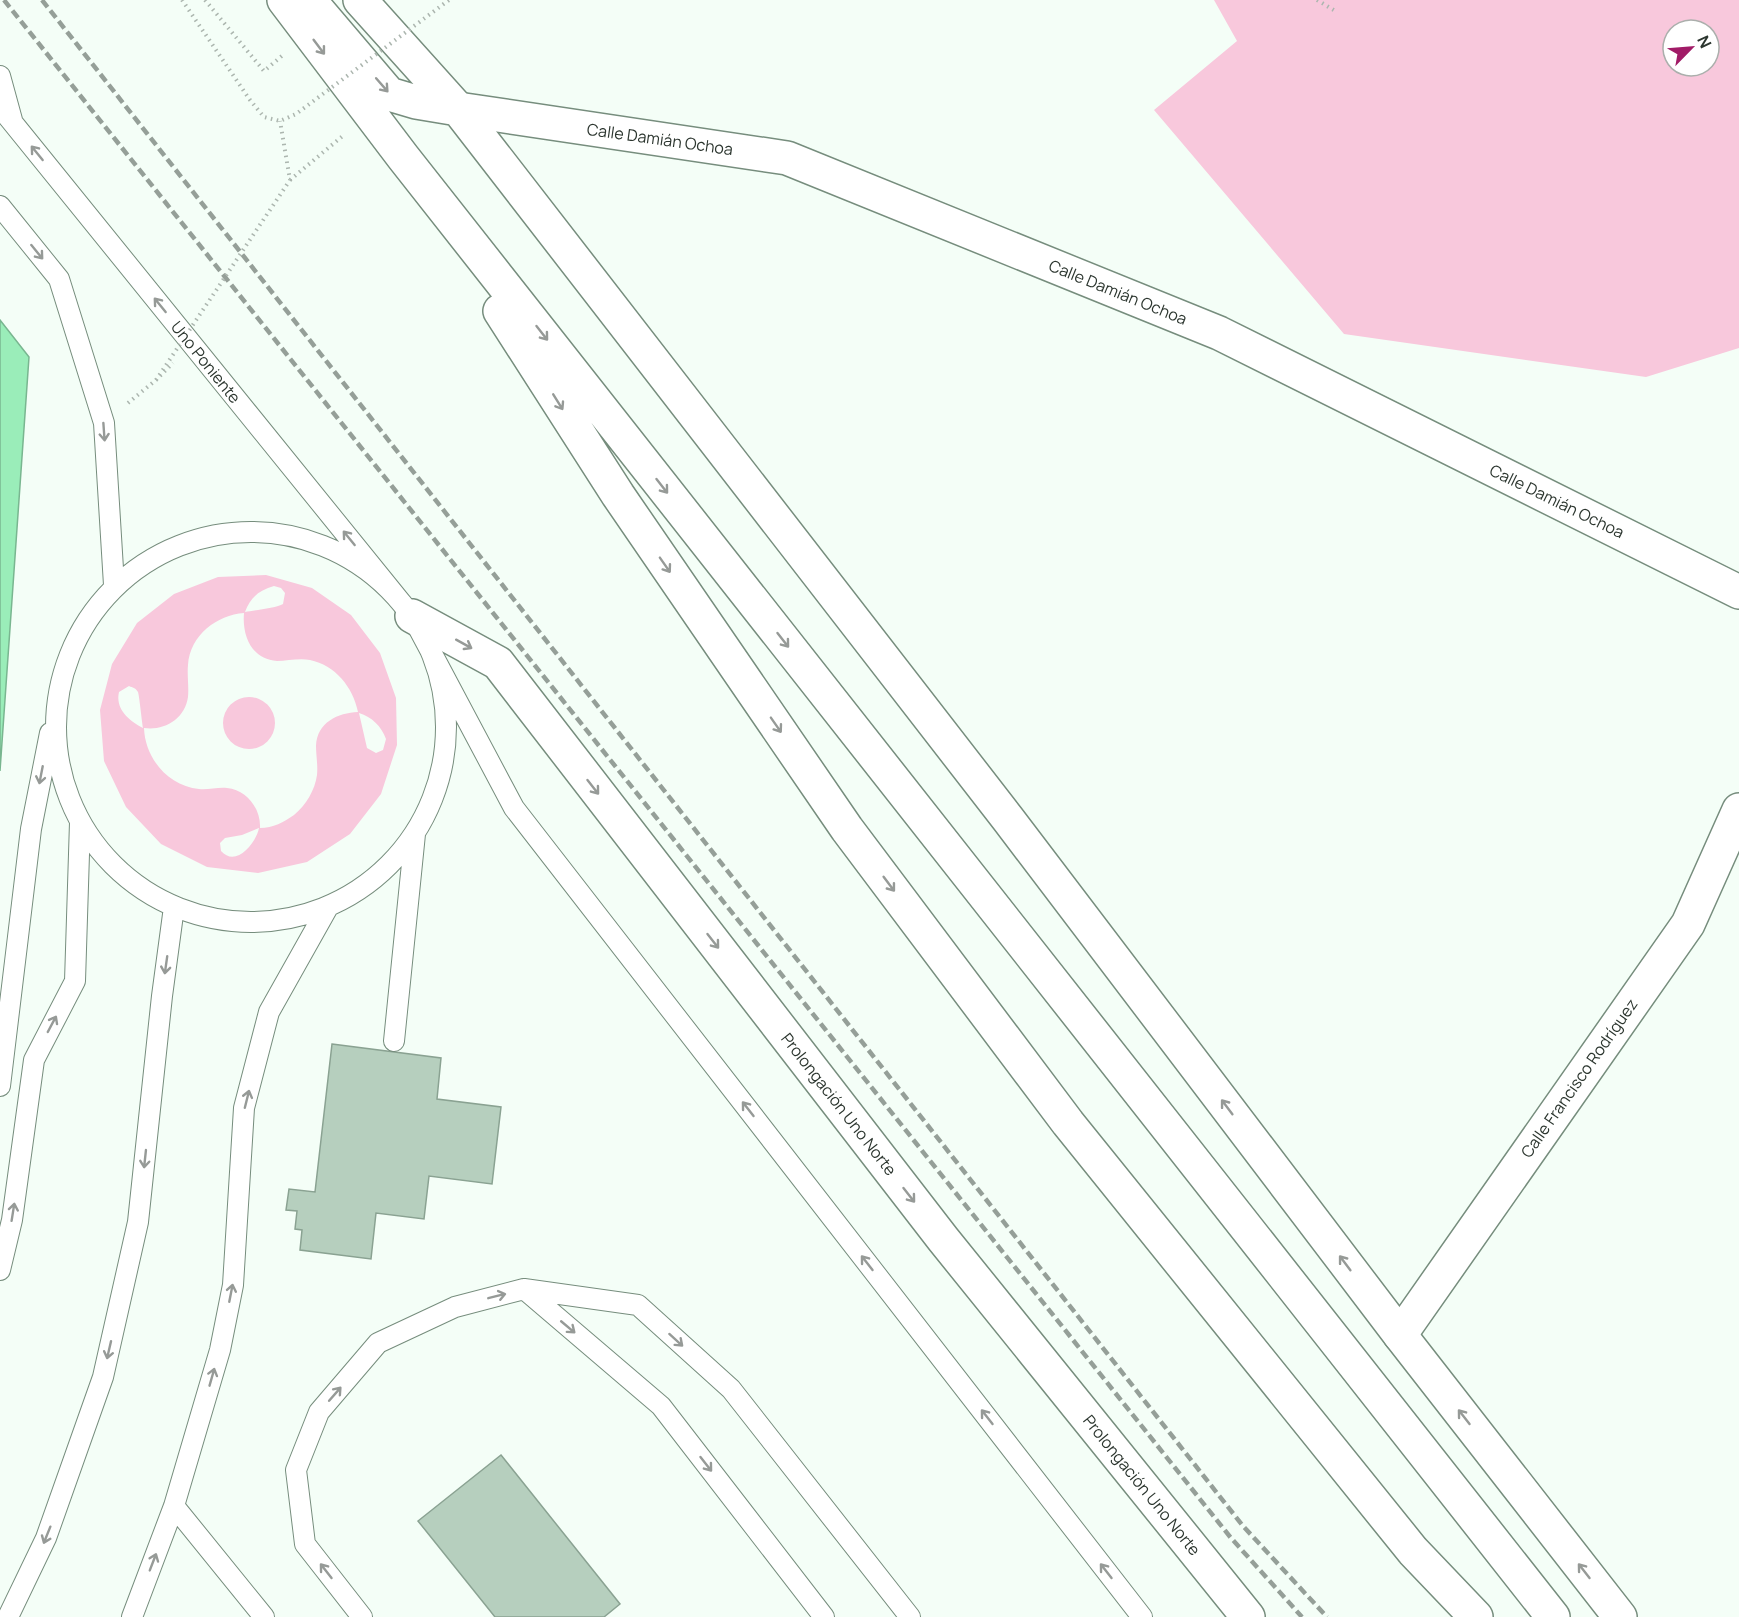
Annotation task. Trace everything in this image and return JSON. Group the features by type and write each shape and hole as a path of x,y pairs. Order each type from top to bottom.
{"main road":[{"path":"284,0 403,157 1553,1617"},
{"name":"Calle Damián Ochoa","path":"297,0 316,8 389,94 416,102 458,109 787,158 1219,333 1739,592"},
{"path":"360,0 458,109 1001,810 1400,1335 1620,1617"},
{"path":"403,157 618,495 848,829 1068,1123 1413,1551 1460,1617"},
{"name":"Prolongación Uno Norte","path":"412,616 498,663 943,1239 1248,1617"},
{"name":"Calle Francisco Rodríguez","path":"1400,1335 1688,924 1739,810"},
{"path":"1413,1551 1476,1617"}],"lane":[{"path":"0,76 14,125"},
{"name":"Uno Poniente","path":"0,107 412,616 437,668 447,725 439,782 415,834 377,877 328,907 278,921 225,921 174,907 120,872 80,822 58,762 57,698 76,636 114,585 170,546 236,530 304,537 365,567 412,616"},
{"path":"0,206 59,279 104,423 114,585"},
{"path":"412,616 514,808 1142,1617"},
{"path":"0,1086 31,829 57,698"},
{"path":"0,1270 12,1220 34,1060 75,981 80,822"},
{"path":"394,1041 415,834"},
{"path":"8,1617 46,1538 103,1377 138,1222 162,996 174,907"},
{"path":"132,1617 174,1506 219,1350 233,1285 244,1108 269,1012 328,907"},
{"path":"362,1617 305,1544 296,1470 319,1412 378,1343 455,1307 524,1289 638,1305 731,1389 910,1617"},
{"path":"524,1289 661,1406 824,1617"},
{"path":"174,1506 253,1608 264,1617"}],"path":[{"path":"182,0 250,100 264,117 280,121 296,114 449,0"},
{"path":"205,0 264,70"},
{"path":"1317,0 1337,12"},
{"path":"156,380 290,180 370,113"},
{"path":"280,121 290,180"},
{"path":"104,423 156,380 192,344"}],"shaded area":[{"path":"1214,0 1739,0 1739,348 1646,377 1344,334 1154,110 1237,41"},
{"path":"0,320 29,357 0,771"},
{"path":"266,575 312,588 351,615 380,653 396,698 397,745 381,794 350,834 307,862 258,873 207,867 161,844 126,807 104,761 100,710 112,664 137,623 174,594 218,577","holes":["274,586 281,588 285,593 283,604 245,612 256,595","244,613 247,637 255,651 261,656 277,661 310,660 335,672 342,678 352,694 358,712 343,714 324,725 317,738 317,775 309,797 294,815 265,828 260,828 255,808 241,792 227,788 188,787 168,776 154,760 145,739 144,728 159,728 172,722 183,712 188,697 190,654 199,636 215,622","129,686 138,692 143,728 124,714 119,704 119,692","359,713 376,723 386,739 383,750 376,753 367,748","259,828 250,846 233,857 221,851 220,843 225,838 242,835"]},
{"path":"244,697 254,697 264,701 271,708 275,723 271,738 264,745 254,749 244,749 234,745 227,738 223,728 223,718 227,708 234,701"}],"building":[{"path":"332,1044 441,1058 437,1099 501,1107 492,1184 429,1176 424,1219 376,1213 371,1259 300,1250 302,1230 295,1229 297,1211 286,1210 289,1189 315,1192"},
{"path":"501,1455 620,1604 604,1617 495,1617 418,1521"}],"railway":[{"path":"4,0 1231,1538 1302,1617"},
{"path":"42,0 1243,1526 1327,1617"}]}
